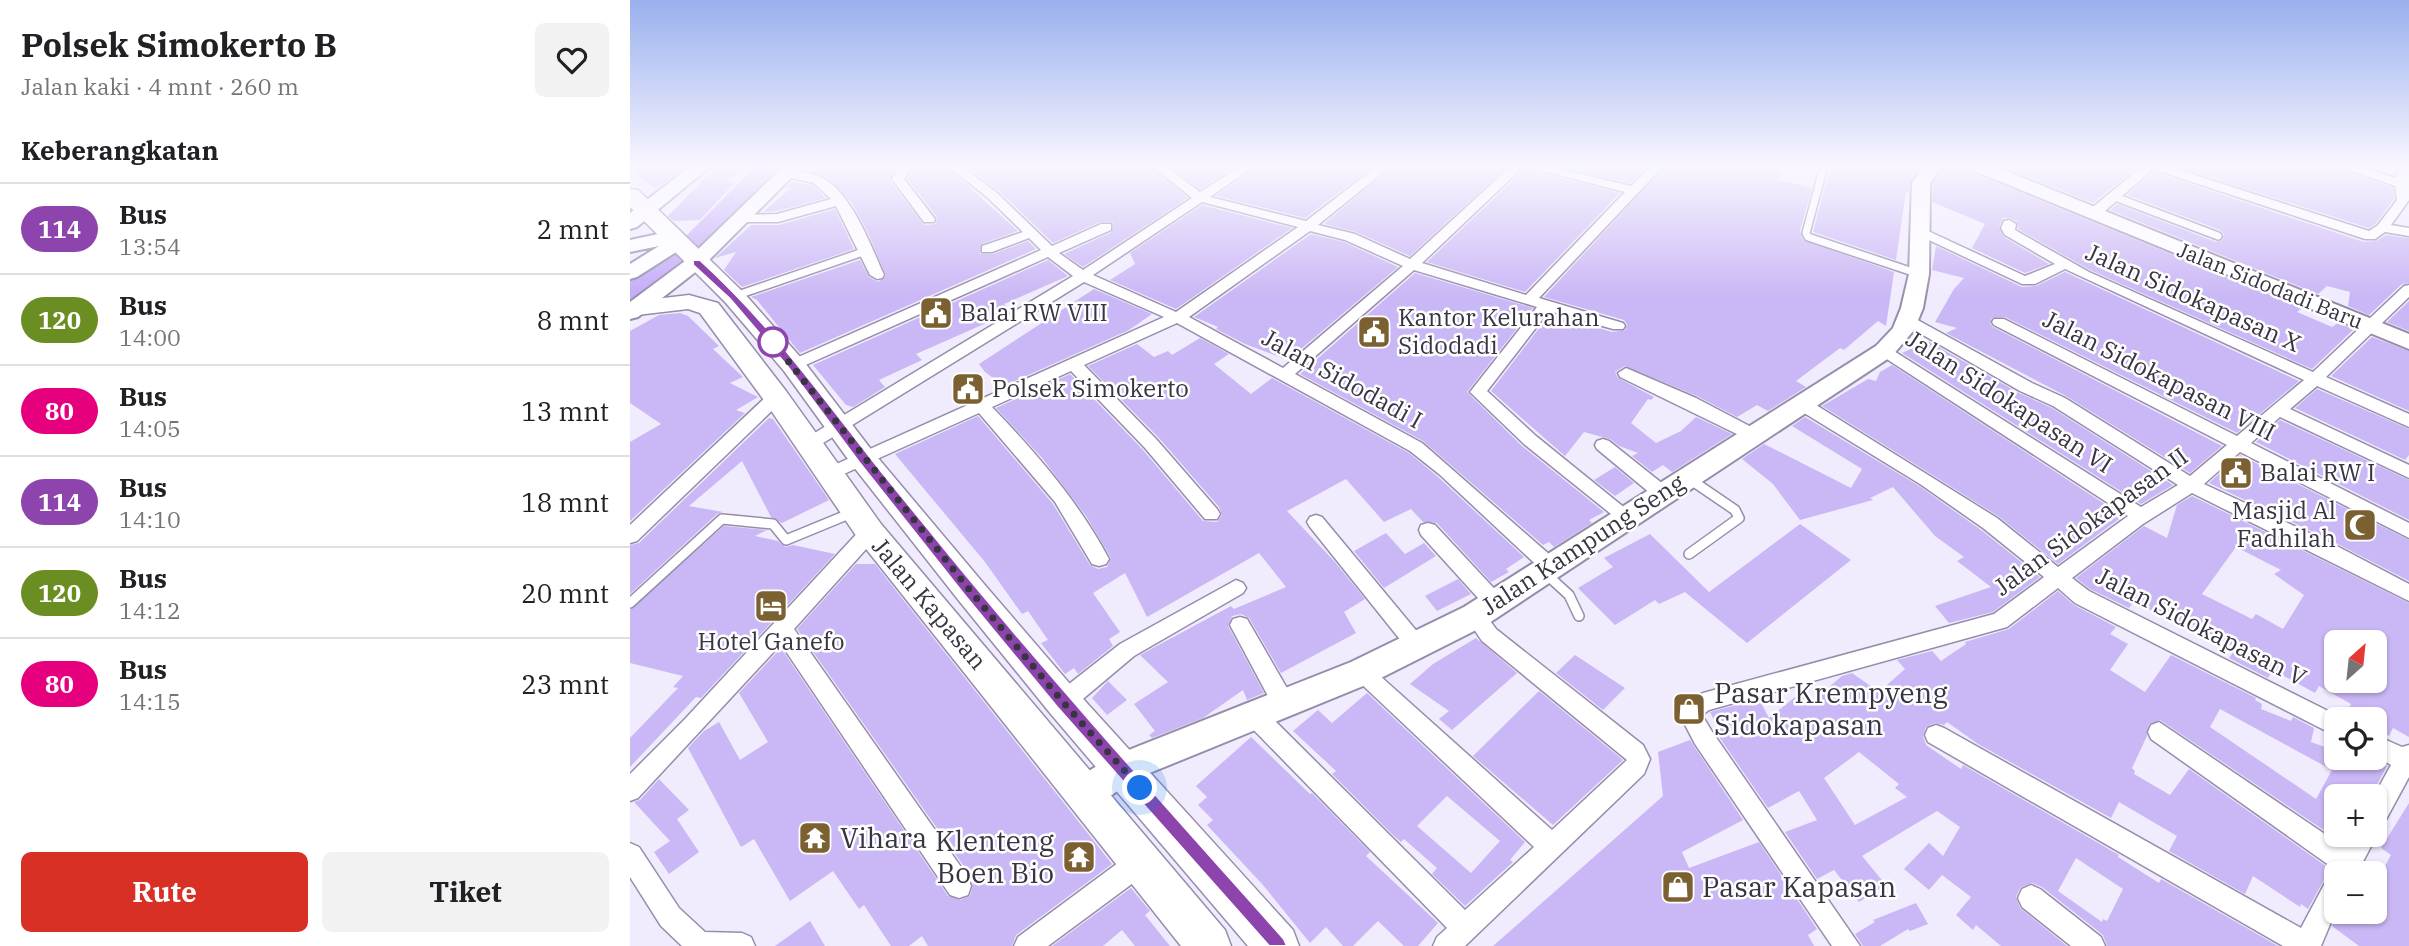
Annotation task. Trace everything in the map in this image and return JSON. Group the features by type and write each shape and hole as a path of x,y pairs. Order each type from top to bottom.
{"main road":[{"name":"Jalan Kapasan","path":"638,217 683,249 734,297 793,365 863,459 1063,702 1277,946"},
{"name":"Jalan Kapasan","path":"633,310 689,302 704,305 776,397 862,522 1209,946"}],"street":[{"path":"630,273 740,219 750,209"},
{"path":"740,219 778,218 810,209"},
{"path":"844,209 877,275"},
{"path":"921,209 929,219"},
{"name":"Jalan Sidodadi I","path":"1007,209 1051,253 1083,276 1177,317 1416,447 1441,466 1547,569"},
{"path":"809,444 1083,276 1183,209"},
{"path":"1243,209 1365,242 1412,265 1618,326"},
{"path":"829,474 1177,317 1330,209"},
{"path":"1284,375 1412,265 1472,209"},
{"path":"1618,209 1538,303 1478,392 1530,440 1627,517"},
{"name":"Jalan Kampung Seng","path":"1085,793 1123,768 1362,671 1485,610 1661,493 1884,351 1909,321 1919,274 1921,209"},
{"name":"Jalan Sidodadi Baru","path":"2082,209 2409,342"},
{"path":"2094,214 2100,209"},
{"path":"2288,209 2370,236 2383,228 2396,209"},
{"path":"2009,224 2010,232 2052,254 2065,264"},
{"path":"793,365 1106,228"},
{"path":"2383,228 2409,232"},
{"path":"987,249 1032,233"},
{"name":"Jalan Sidokapasan X","path":"1921,233 2022,280 2030,281 2065,264 2084,275 2409,421"},
{"path":"630,246 683,249"},
{"path":"633,310 683,249"},
{"name":"Jalan Sidokapasan II","path":"1847,946 1694,722 1692,710 1703,702 2000,621 2058,577 2191,485 2316,378 2409,289"},
{"path":"1909,321 1972,358 2059,402 2191,485 2326,549 2409,593"},
{"name":"Jalan Sidokapasan VIII","path":"1999,322 2409,531"},
{"name":"Jalan Sidokapasan VI","path":"1884,351 2143,517"},
{"path":"1074,364 1151,443 1211,514"},
{"path":"1626,373 1753,435"},
{"path":"630,536 776,397"},
{"name":"Jalan Sidokapasan V","path":"1802,404 1937,487 2082,597 2324,720"},
{"path":"981,405 1032,461 1087,534 1099,559"},
{"path":"2277,409 2409,472"},
{"path":"1603,444 1661,493"},
{"path":"630,790 781,629 862,522"},
{"path":"1316,522 1417,646"},
{"path":"1428,530 1485,610 1489,635 1635,752 1639,760 1636,767 1446,946"},
{"path":"1063,702 1127,650 1236,588"},
{"path":"1240,625 1284,704"},
{"path":"781,629 800,652 959,886"},
{"path":"1362,671 1551,846"},
{"path":"1255,716 1465,928"},
{"path":"2160,732 2325,861"},
{"path":"1936,735 2308,946 2324,907"},
{"path":"2387,750 2407,758 2387,795"},
{"path":"630,855 670,917 700,944 742,946"},
{"path":"1027,946 1139,863"},
{"path":"2031,898 2092,946"}],"lane":[{"path":"1812,209 1806,233 1808,237 1919,274"},
{"path":"2147,209 2218,236"},
{"path":"734,297 866,251"},
{"path":"1687,477 1735,510 1739,518 1689,554"},
{"path":"630,603 722,519 769,523 776,527 784,539 790,540 862,522"},
{"path":"1547,569 1569,595 1579,616"}],"building":[{"path":"675,209 710,209 700,220 674,221 668,216"},
{"path":"766,209 784,209 777,211 763,212"},
{"path":"835,209 854,249 742,287 724,270 736,252 715,258 751,225 779,225"},
{"path":"855,209 912,209 924,225 936,224 937,217 931,209 994,209 1018,231 981,244 980,254 993,254 1028,241 1036,249 800,353 757,300 751,297 860,260 869,277 878,282 886,276"},
{"path":"1018,209 1171,209 1083,267 1064,254 1112,232 1113,222 1100,222 1053,243"},
{"path":"1196,209 1218,209 1292,228 1176,309 1110,280 1135,264 1130,253"},
{"path":"1269,209 1317,209 1305,218"},
{"path":"1342,209 1461,209 1410,256 1356,232 1324,224"},
{"path":"1483,209 1605,209 1525,292 1427,262"},
{"path":"1625,209 1806,209 1800,231 1803,240 1894,272 1886,326 1878,321 1844,350 1840,348 1796,381 1806,387 1768,411 1757,405 1737,417 1697,396 1625,366 1615,372 1618,378 1654,397 1648,399 1631,423 1656,443 1681,431 1696,417 1732,434 1672,472 1663,465 1652,472 1632,456 1638,453 1619,446 1610,439 1584,432 1565,456 1491,391 1550,314 1612,332 1625,330 1627,325 1624,320 1544,297"},
{"path":"1819,209 1903,209 1896,260 1813,232"},
{"path":"1949,209 2062,209 2302,308 2297,312 2332,327 2338,323 2354,329 2312,369 2090,270 2018,229 2017,222 2003,218 1999,227 2004,237 2049,264 2025,273 1972,248 1985,224"},
{"path":"2130,209 2216,242 2222,240 2224,234 2220,230 2165,209 2265,209 2364,242 2376,241 2386,235 2409,238 2409,283 2402,284 2369,315 2348,306 2350,292 2327,286 2318,294 2110,210"},
{"path":"2310,209 2386,209 2369,228"},
{"path":"1311,234 1344,242 1398,267 1288,360 1245,344 1216,329 1218,327 1194,317"},
{"path":"1936,246 2022,287 2036,286 2065,272 2299,381 2237,433 2005,317 1992,318 1990,323 1993,327 2222,446 2190,473 2066,396 1946,333 1957,328 1935,322 1954,289 1964,278 1932,270"},
{"path":"1048,260 1068,276 1004,304 1011,311 1000,317 916,354 922,360 879,380 885,387 853,407 846,405 813,365"},
{"path":"1415,273 1533,308 1467,392 1522,446 1604,512 1589,520 1592,523 1554,547 1549,542 1543,545 1423,441 1300,374"},
{"path":"1094,289 1152,314 1129,330 1004,386 979,364"},
{"path":"2409,301 2409,331 2387,322"},
{"path":"680,313 688,316 719,346 713,349 743,377 730,383 758,397 736,410 745,413 630,521 630,442 661,424 630,403 630,331 659,315"},
{"path":"2372,337 2409,351 2409,411 2331,376"},
{"path":"1200,338 1229,354 1214,364 1251,394 1272,378 1409,453 1524,557 1506,569 1509,572 1491,582 1437,523 1423,522 1411,509 1384,522 1346,479 1287,511 1365,599 1344,612 1356,633 1281,673 1249,618 1241,614 1232,616 1228,626 1264,693 1247,700 1243,690 1203,718 1152,738 1149,735 1155,731 1134,704 1168,682 1140,655 1231,606 1234,609 1286,587 1259,553 1147,617 1125,573 1093,593 1120,632 1109,639 1113,646 1078,674 1074,668 1065,674 1041,643 1048,640 1028,611 1022,614 985,562 895,454 978,416 1053,504 1090,565 1098,569 1107,567 1111,558 1086,516 1043,459 996,408 1070,374 1143,450 1203,521 1217,522 1222,515 1219,507 1159,438 1088,366 1137,344 1154,357 1168,351 1172,355"},
{"path":"1928,341 2019,393 2052,408 2173,485 2141,504 1902,353"},
{"path":"1892,365 2123,516 2058,564 1998,516 1822,406 1868,379 1876,381 1880,372"},
{"path":"2317,389 2409,429 2409,455 2405,460 2295,408"},
{"path":"1805,417 1919,486 1981,530 2040,577 1993,612 1949,623 1935,606 1991,587 1957,561 1964,557 1935,536 1893,487 1870,498 1873,500 1800,520 1773,484 1742,459 1764,444 1851,488 1862,469 1792,426"},
{"path":"769,418 773,419 829,500 782,523 771,517 742,461 689,506 723,512 717,514 630,594 630,545 639,543"},
{"path":"2280,420 2409,480 2409,520 2256,442"},
{"path":"2240,455 2409,540 2409,581 2209,483"},
{"path":"1615,467 1634,483 1615,496 1594,480"},
{"path":"2192,496 2409,603 2409,737 2393,728 2389,736 2387,735 2387,707 2350,707 2351,704 2331,693 2387,693 2387,630 2324,630 2324,689 2319,686 2315,693 2273,670 2268,678 2229,658 2236,648 2189,623 2186,629 2134,601 2129,608 2090,589 2076,578 2144,526 2167,538 2177,505","holes":["2236,547 2281,570 2274,574 2304,595 2283,629 2256,614 2252,619 2202,594"]},
{"path":"1800,524 1851,560 1747,643 1685,592 1659,604 1655,600 1615,625 1578,588 1613,567 1604,558 1650,534 1709,592"},
{"path":"724,526 767,530 755,536 778,541 785,547 793,545 835,554 701,698 696,697 630,767 630,738 678,688 673,687 683,676 630,663 630,610"},
{"path":"1386,533 1405,554 1424,543 1436,556 1384,588 1354,551"},
{"path":"856,564 875,564 1112,864 1016,935 1012,946 928,946 922,936 909,946 891,946 864,905 859,909 833,871 790,901 754,839 741,847 688,748 704,731 719,722 740,760 768,742 739,693 781,648 948,896 960,900 970,896 973,885 970,875 797,629"},
{"path":"1458,579 1471,594 1437,611 1425,596"},
{"path":"2058,591 2074,605 2116,627 2110,634 2128,644 2110,670 2145,692 2171,655 2256,698 2255,700 2262,704 2261,709 2291,721 2293,717 2314,728 2311,742 2324,747 2324,766 2220,709 2210,727 2316,799 2324,784 2324,830 2160,720 2149,724 2147,736 2132,768 2134,774 2170,795 2189,769 2324,865 2324,880 2308,909 2301,904 2300,907 2253,876 2245,894 2169,851 2177,836 2119,802 2111,818 1978,744 1947,722 1944,725 1935,723 1926,727 1923,736 1926,745 1961,769 1963,765 2119,855 2118,857 2159,883 2161,879 2278,946 2107,946 2103,935 2042,887 2032,883 2020,888 2016,897 2020,908 2067,946 2001,946 1976,925 1973,930 1956,915 1971,897 1942,875 1929,890 1904,869 1929,843 1943,856 1960,827 1937,811 1862,856 1886,885 1859,902 1834,870 1817,879 1785,832 1817,820 1799,791 1768,808 1715,731 1719,730 1710,712 1759,699 1769,718 1800,693 1811,702 1842,676 1852,673 1879,692 1905,669 1897,660 1932,651 1941,661 1966,644 1965,642 2009,629","holes":["1859,752 1899,784 1895,788 1907,797 1855,825 1824,778","2076,858 2123,889 2107,921 2103,919 2102,922 2058,891"]},
{"path":"1476,638 1517,673 1452,730 1439,719 1449,711 1410,684 1433,664"},
{"path":"1575,655 1625,688 1603,710 1556,673"},
{"path":"1108,681 1127,700 1107,715 1092,698"},
{"path":"1539,691 1623,760 1553,825 1473,756"},
{"path":"1367,693 1525,842 1510,860 1513,862 1465,906 1432,874 1437,868 1404,839 1401,842 1394,836 1332,774 1336,771 1293,731 1318,710 1332,723","holes":["1447,796 1500,841 1471,873 1417,826"]},
{"path":"1251,737 1312,793 1370,852 1366,856 1438,923 1418,946 1404,946 1378,921 1353,946 1343,946 1326,927 1310,943 1263,885 1207,825 1213,820 1198,805 1207,797 1196,786"},
{"name":"Pasar Kapasan","path":"1690,740 1743,820 1682,852 1689,868 1759,842 1817,929 1808,935 1814,946 1493,946 1663,796 1658,752"},
{"path":"2332,770 2385,770 2377,784 2324,784"},
{"path":"659,779 689,810 677,819 699,852 669,874 654,852 670,841 634,802 640,800"},
{"path":"2409,803 2409,946 2359,946 2332,926 2387,924 2387,862 2391,855 2381,848 2387,847 2387,838"},
{"path":"1131,888 1150,911 1145,915 1170,946 1135,946 1122,930 1103,946 1052,946"},
{"path":"1916,903 1928,924 1910,931 1908,929 1880,946 1863,946 1855,934 1875,922 1873,920"},
{"path":"810,921 825,946 775,946"}],"waterway":[{"path":"630,290 688,250 728,209"}],"bus line":[{"name":"114","path":"696,262 734,297 793,365 863,459 972,593 1063,702 1277,946"}],"place":[{"name":"Balai RW VIII","path":"936,313"},
{"name":"Kantor Kelurahan Sidodadi","path":"1374,332"},
{"name":"Polsek Simokerto","path":"968,389"},
{"name":"Balai RW I","path":"2236,473"},
{"name":"Masjid Al Fadhilah","path":"2360,525"},
{"name":"Hotel Ganefo","path":"771,606"},
{"name":"Pasar Krempyeng Sidokapasan","path":"1689,709"},
{"name":"Vihara","path":"815,838"},
{"name":"Klenteng Boen Bio","path":"1079,857"},
{"name":"Pasar Kapasan","path":"1678,887"}],"route":[{"path":"773,342 863,459 972,593 1063,702 1140,788"}]}
